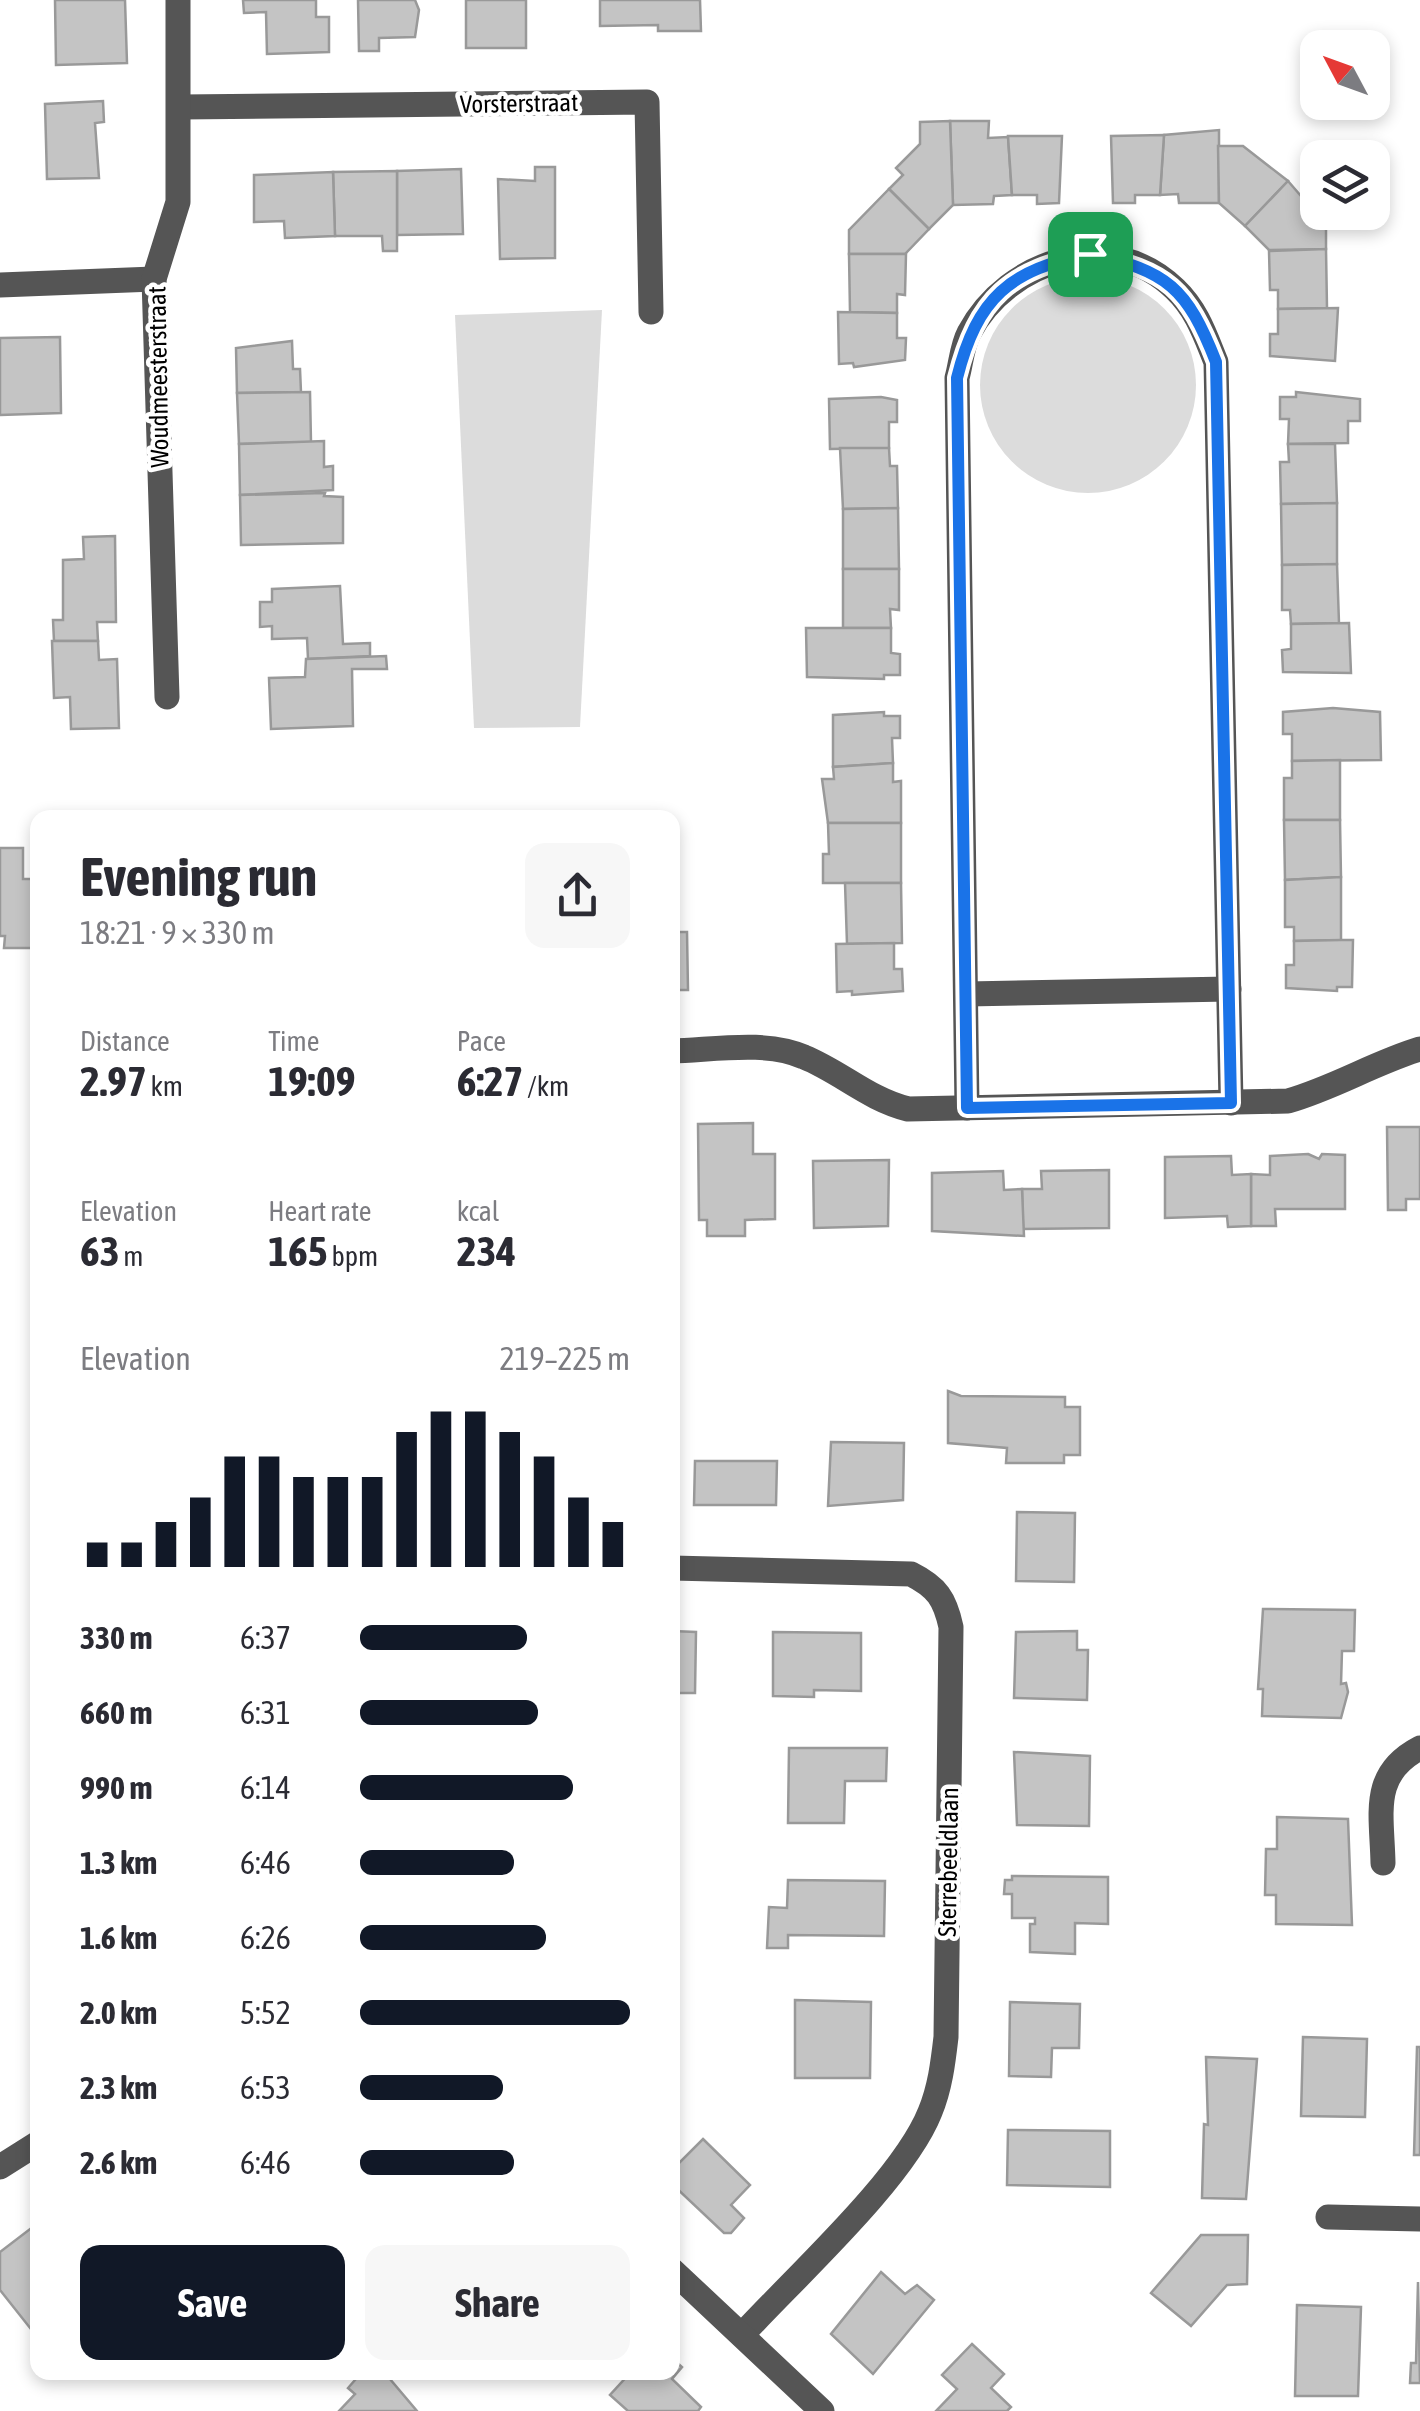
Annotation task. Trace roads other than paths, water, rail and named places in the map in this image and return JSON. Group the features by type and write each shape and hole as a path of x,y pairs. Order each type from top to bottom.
{"street":[{"name":"Woudmeesterstraat","path":"167,697 154,279 178,202 178,0"},
{"name":"Vorsterstraat","path":"181,107 647,102 651,312"},
{"path":"967,1108 957,378 968,334 1004,287 1040,264 1090,254 1138,265 1174,287 1198,316 1216,362 1231,1103"},
{"path":"0,285 154,279"},
{"path":"966,994 1228,989"},
{"path":"680,1050 771,1049 802,1056 878,1102 908,1109 1288,1102 1332,1088 1389,1058 1420,1049"},
{"name":"Sterrebeeldlaan","path":"680,1568 911,1574 931,1584 946,1602 952,1627 946,2038 934,2100 905,2158 742,2335"},
{"path":"1383,1863 1381,1794 1395,1761 1420,1748"},
{"path":"0,2167 30,2147"},
{"path":"1328,2217 1420,2219"},
{"path":"680,2277 822,2411"}]}
